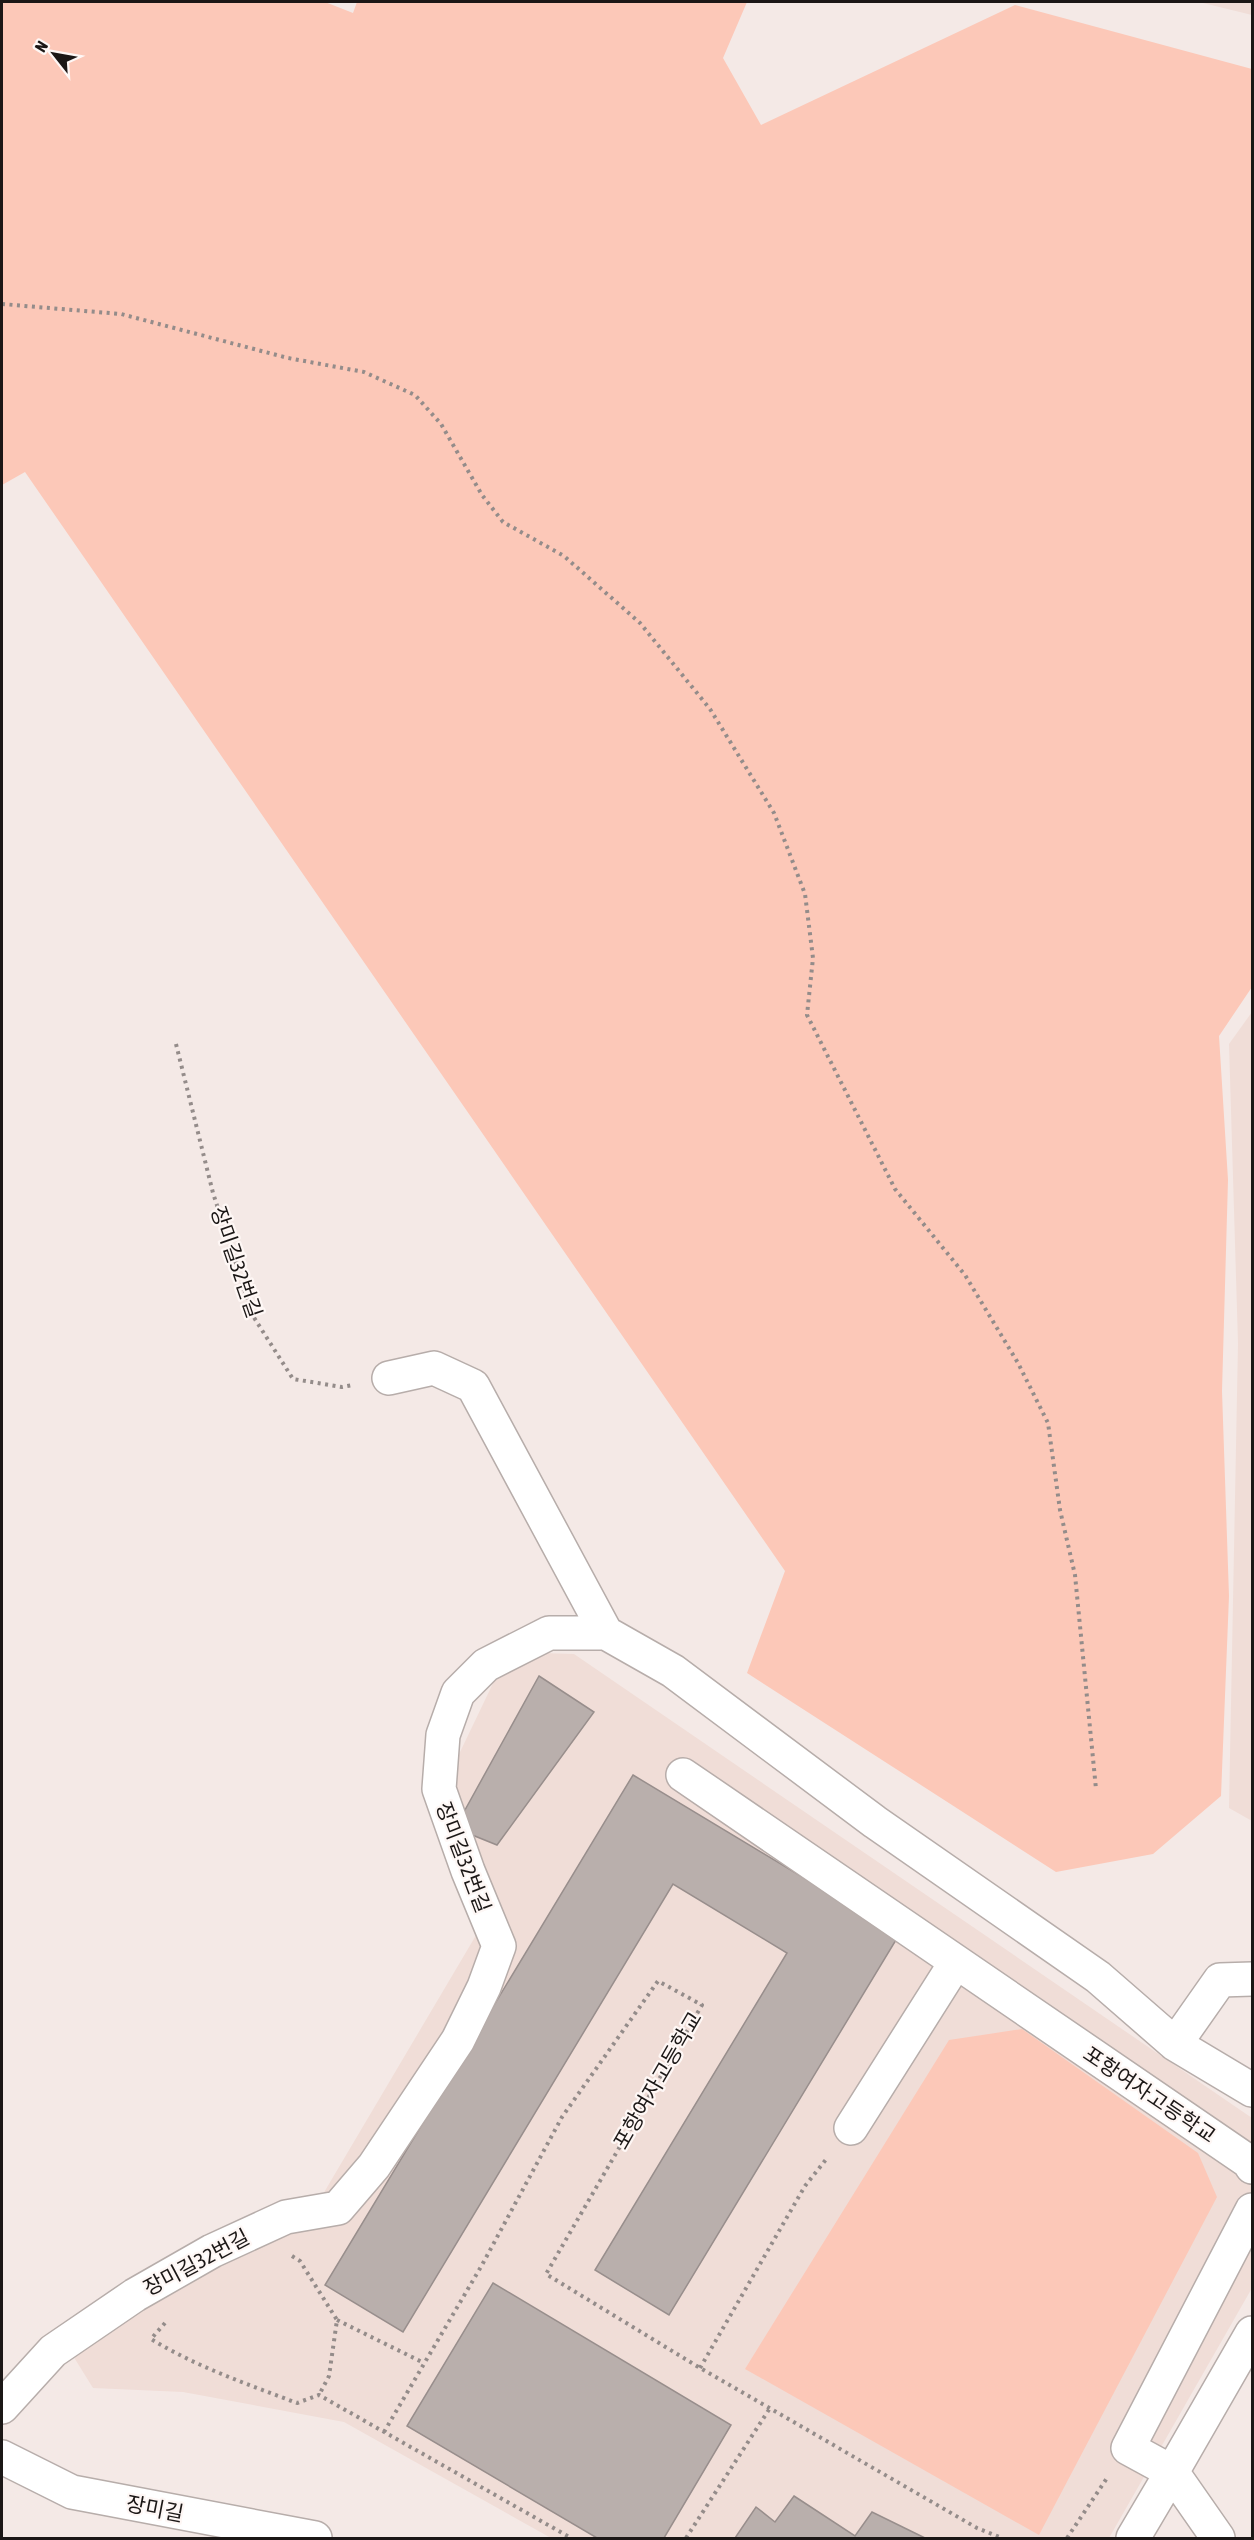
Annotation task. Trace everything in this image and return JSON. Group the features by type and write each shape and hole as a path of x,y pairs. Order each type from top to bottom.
{"street":[{"path":"389,1378 434,1368 473,1386 606,1634 673,1671 874,1822 1098,1977 1175,2044 1249,2078"},
{"name":"장미길32번길","path":"2,2407 53,2351 135,2295 212,2251 286,2217 338,2208 374,2166 458,2040 484,1987 499,1946 468,1871 439,1789 443,1735 458,1693 486,1665 549,1634 606,1634"},
{"name":"포항여자고등학교","path":"683,1775 1249,2162 1252,2167"},
{"path":"851,2128 956,1962"},
{"path":"1175,2044 1220,1980 1252,1979"},
{"path":"1218,2538 1172,2472 1128,2448 1252,2210"},
{"path":"1133,2538 1252,2333"},
{"name":"장미길","path":"2,2457 72,2492 315,2538"}],"path":[{"path":"2,304 120,314 288,358 364,372 415,395 441,424 482,495 503,522 564,556 640,622 710,709 774,813 805,894 813,958 807,1015 894,1189 965,1275 1018,1363 1048,1423 1060,1510 1075,1575 1096,1789"},
{"name":"장미길32번길","path":"176,1044 213,1193 253,1316 264,1334 293,1379 342,1387 389,1378"},
{"name":"포항여자고등학교","path":"384,2432 482,2265 562,2117 658,1982 702,2005 546,2274 700,2368 977,2528 1002,2538"},
{"path":"700,2368 805,2186 851,2128"},
{"path":"290,2255 300,2261 337,2320 424,2363"},
{"path":"172,2315 151,2339 209,2370 297,2403 318,2395 329,2376 337,2320"},
{"path":"318,2395 571,2538"},
{"path":"686,2538 770,2408"},
{"path":"1067,2538 1128,2448"}],"shaded area":[{"path":"2,2 325,2 353,13 357,2 747,2 723,58 761,125 1015,5 1252,69 1252,987 1219,1036 1228,1180 1222,1391 1229,1596 1221,1796 1153,1854 1056,1872 747,1673 785,1571 25,472 2,485"},
{"path":"1199,2 1252,2 1252,15"},
{"path":"1252,1012 1252,1821 1229,1808 1238,1343 1229,1044"},
{"path":"508,1652 574,1654 1252,2118 1252,2288 1109,2538 551,2538 344,2422 183,2392 93,2388 70,2351 313,2211 488,1915 450,1773"},
{"path":"1022,2029 1198,2153 1217,2197 1039,2535 745,2369 949,2040"}],"building":[{"path":"539,1676 594,1712 497,1845 455,1828"},
{"path":"633,1775 899,1935 669,2315 595,2270 787,1953 673,1884 403,2332 325,2285"},
{"path":"493,2283 731,2425 664,2538 597,2538 407,2426"},
{"path":"794,2496 855,2536 872,2512 925,2538 735,2538 756,2507 775,2522"}]}
